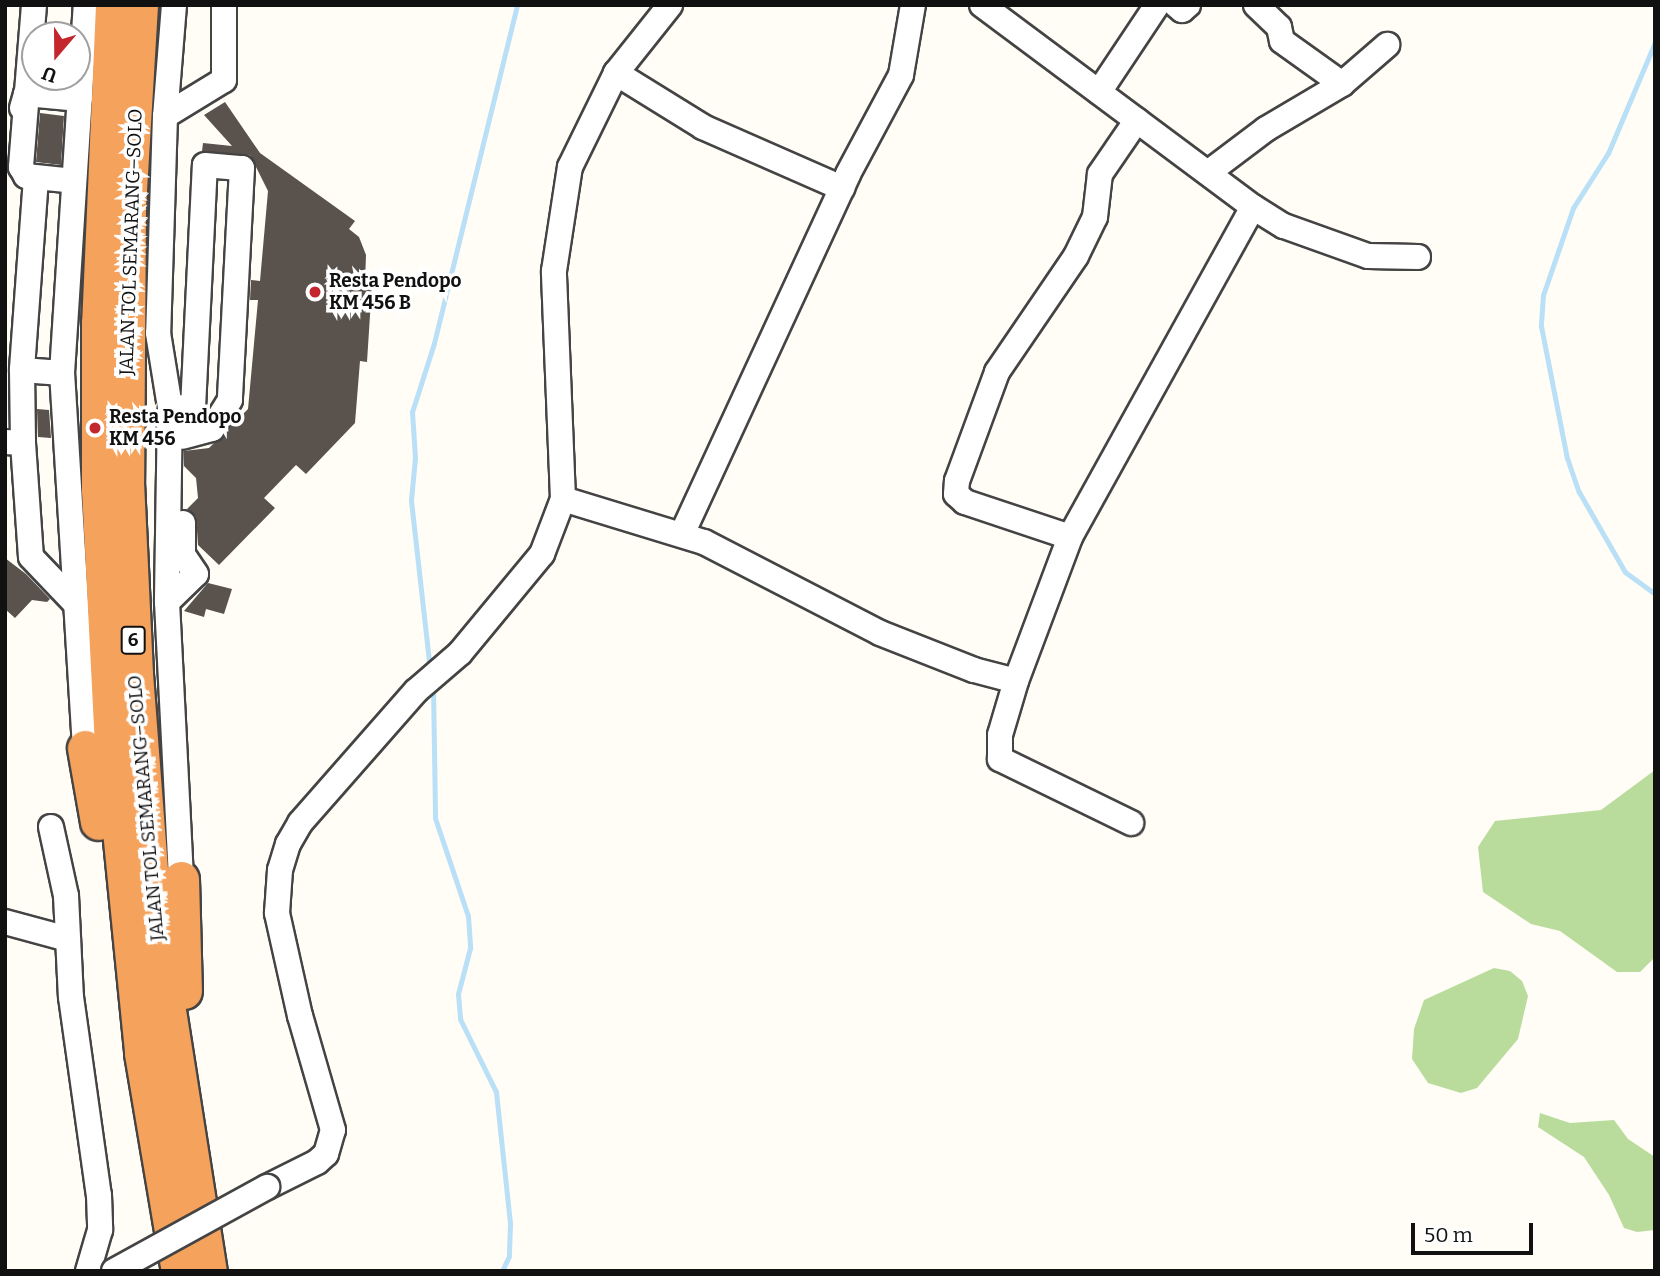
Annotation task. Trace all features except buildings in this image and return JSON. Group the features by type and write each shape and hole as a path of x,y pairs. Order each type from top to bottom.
{"highway":[{"name":"JALAN TOL SEMARANG–SOLO","path":"113,5 99,323 99,489 112,750 142,1053 179,1271"},
{"name":"JALAN TOL SEMARANG–SOLO","path":"140,5 128,209 127,496 135,674 154,921 209,1271"},
{"path":"85,747 142,1053"},
{"path":"181,879 190,1162"}],"street":[{"path":"34,5 21,167 26,176 74,181"},
{"path":"85,747 62,373 86,5"},
{"path":"174,5 165,116 158,333 170,407 167,602 181,879"},
{"path":"165,116 224,80 224,5"},
{"path":"114,1271 317,1162 326,1154 333,1130 300,1016 277,913 280,870 300,823 416,691 460,653 542,554 563,499 554,271 558,231 574,158 616,74 670,5"},
{"path":"682,534 842,188 901,75 913,5"},
{"path":"982,5 1253,207 1284,226 1368,256 1418,257"},
{"path":"1098,92 1157,5"},
{"path":"1176,5 1182,10 1188,5"},
{"path":"1256,5 1279,27 1282,41 1342,84"},
{"path":"1209,172 1266,129 1342,84 1387,45"},
{"path":"616,74 703,127 842,188"},
{"path":"26,94 80,99"},
{"path":"5,154 26,94"},
{"path":"1070,537 965,502 956,494 957,481 997,372 1076,256 1095,217 1100,174 1137,120"},
{"path":"170,407 193,408 205,165 242,168 230,400 212,429 183,437"},
{"path":"36,178 14,442 31,557 74,601"},
{"path":"1131,823 1000,759 1000,735 1016,681 1070,537 1253,207"},
{"path":"159,268 200,286"},
{"path":"22,370 62,373"},
{"path":"167,602 196,574 183,555 183,437 170,407"},
{"path":"563,499 682,534 880,634 974,670 1016,681"},
{"path":"51,827 66,896 71,997 99,1195 100,1230 88,1271"},
{"path":"5,922 68,939"}],"green space":[{"path":"1655,770 1655,957 1640,972 1617,972 1560,931 1531,924 1483,892 1478,847 1495,821 1601,810"},
{"path":"1494,968 1510,971 1522,981 1528,996 1518,1039 1477,1088 1461,1093 1428,1083 1412,1059 1414,1029 1424,1000"},
{"path":"1540,1113 1570,1123 1614,1120 1628,1139 1655,1157 1655,1230 1637,1232 1624,1228 1609,1195 1584,1157 1538,1127"}],"waterway":[{"path":"430,670 411,500 415,458 412,412 434,343 517,5"},
{"path":"1655,42 1608,153 1573,208 1543,295 1541,326 1567,458 1579,492 1625,572 1655,594"},
{"path":"433,686 435,818 468,916 470,948 458,994 460,1019 496,1092 510,1224 509,1256 502,1271"}],"place":[{"name":"Resta Pendopo KM 456 B","path":"315,292"},
{"name":"Resta Pendopo KM 456","path":"95,428"}]}
